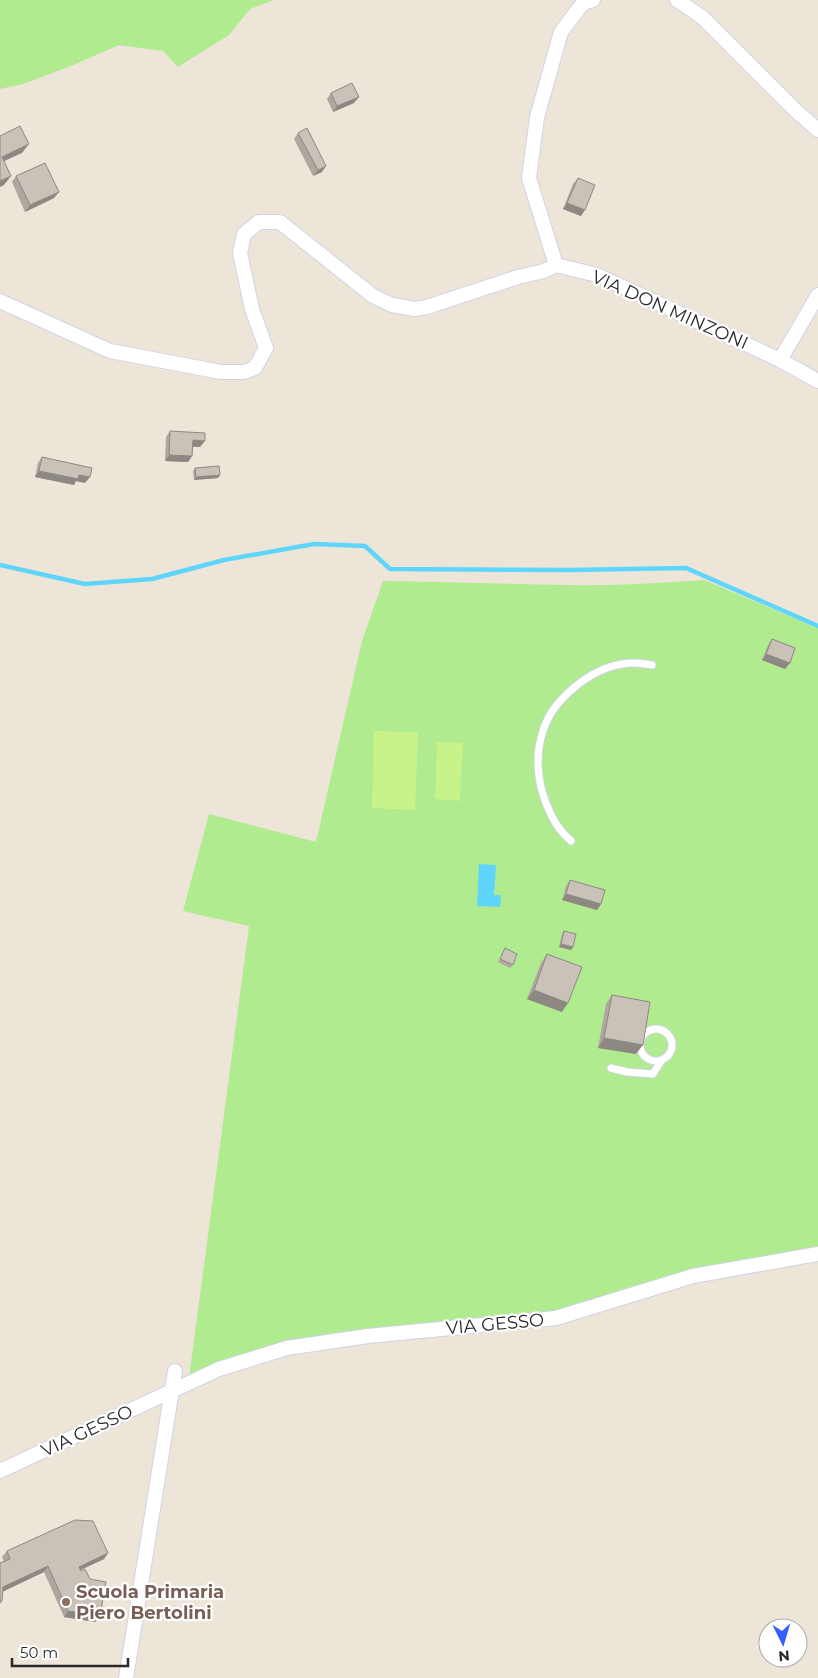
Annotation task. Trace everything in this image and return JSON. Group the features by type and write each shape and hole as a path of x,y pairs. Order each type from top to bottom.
{"street":[{"path":"0,300 110,351 221,372 244,372 255,368 266,348 252,309 240,253 244,234 259,222 280,222 373,296 392,305 414,309 544,271 556,265 529,178 537,117 561,32 583,3 593,0"},
{"path":"677,0 702,17 795,110 818,130"},
{"name":"VIA DON MINZONI","path":"556,265 597,275 780,360 818,381"},
{"path":"780,360 818,295"},
{"name":"VIA GESSO","path":"0,1471 219,1369 287,1348 368,1336 556,1318 692,1276 818,1254"},
{"path":"126,1678 175,1371"}],"lane":[{"path":"571,841 561,833 548,808 542,791 538,774 538,760 543,729 550,715 560,702 572,688 585,679 620,664 637,663 652,665"},
{"path":"611,1068 626,1072 654,1074 661,1060 665,1059 672,1050 671,1039 664,1031 654,1030 644,1035 641,1049 646,1058 656,1061 661,1060"}],"green space":[{"path":"0,0 274,0 250,9 229,35 178,67 163,51 119,45 23,84 0,89"},
{"path":"704,580 818,628 818,1255 727,1271 526,1326 333,1340 238,1355 189,1378 249,926 183,911 209,814 316,842 362,641 383,581 587,585"},
{"path":"374,731 418,732 415,810 372,808"},
{"path":"437,742 463,743 460,801 435,799"}],"water":[{"path":"479,864 496,865 494,895 501,895 500,907 477,906"}],"building":[{"path":"352,83 359,97 337,106 331,93"},
{"path":"20,126 29,144 2,157 11,176 0,181 0,136"},
{"path":"307,128 326,166 318,170 298,133"},
{"path":"45,163 59,192 30,205 16,176"},
{"path":"578,178 595,185 585,210 567,203"},
{"path":"170,431 205,433 205,441 193,440 192,456 169,455"},
{"path":"42,457 92,468 90,477 79,475 78,479 39,471"},
{"path":"219,466 220,475 196,477 195,468"},
{"path":"772,639 795,648 790,663 766,654"},
{"path":"570,880 605,890 601,904 566,894"},
{"path":"564,931 576,934 573,947 561,944"},
{"path":"505,948 517,954 513,965 500,959"},
{"path":"547,954 582,967 568,1003 534,990"},
{"path":"612,995 650,1002 643,1045 604,1038"},
{"name":"Scuola Primaria Piero Bertolini","path":"75,1520 93,1521 108,1553 79,1567 81,1571 85,1569 90,1579 106,1582 100,1616 68,1611 48,1566 3,1587 2,1601 0,1602 0,1563 10,1559 7,1551"}],"waterway":[{"path":"0,565 85,584 152,579 224,560 314,544 365,546 390,569 571,570 686,568 818,626"}],"place":[{"name":"Scuola Primaria Piero Bertolini","path":"66,1602"}]}
